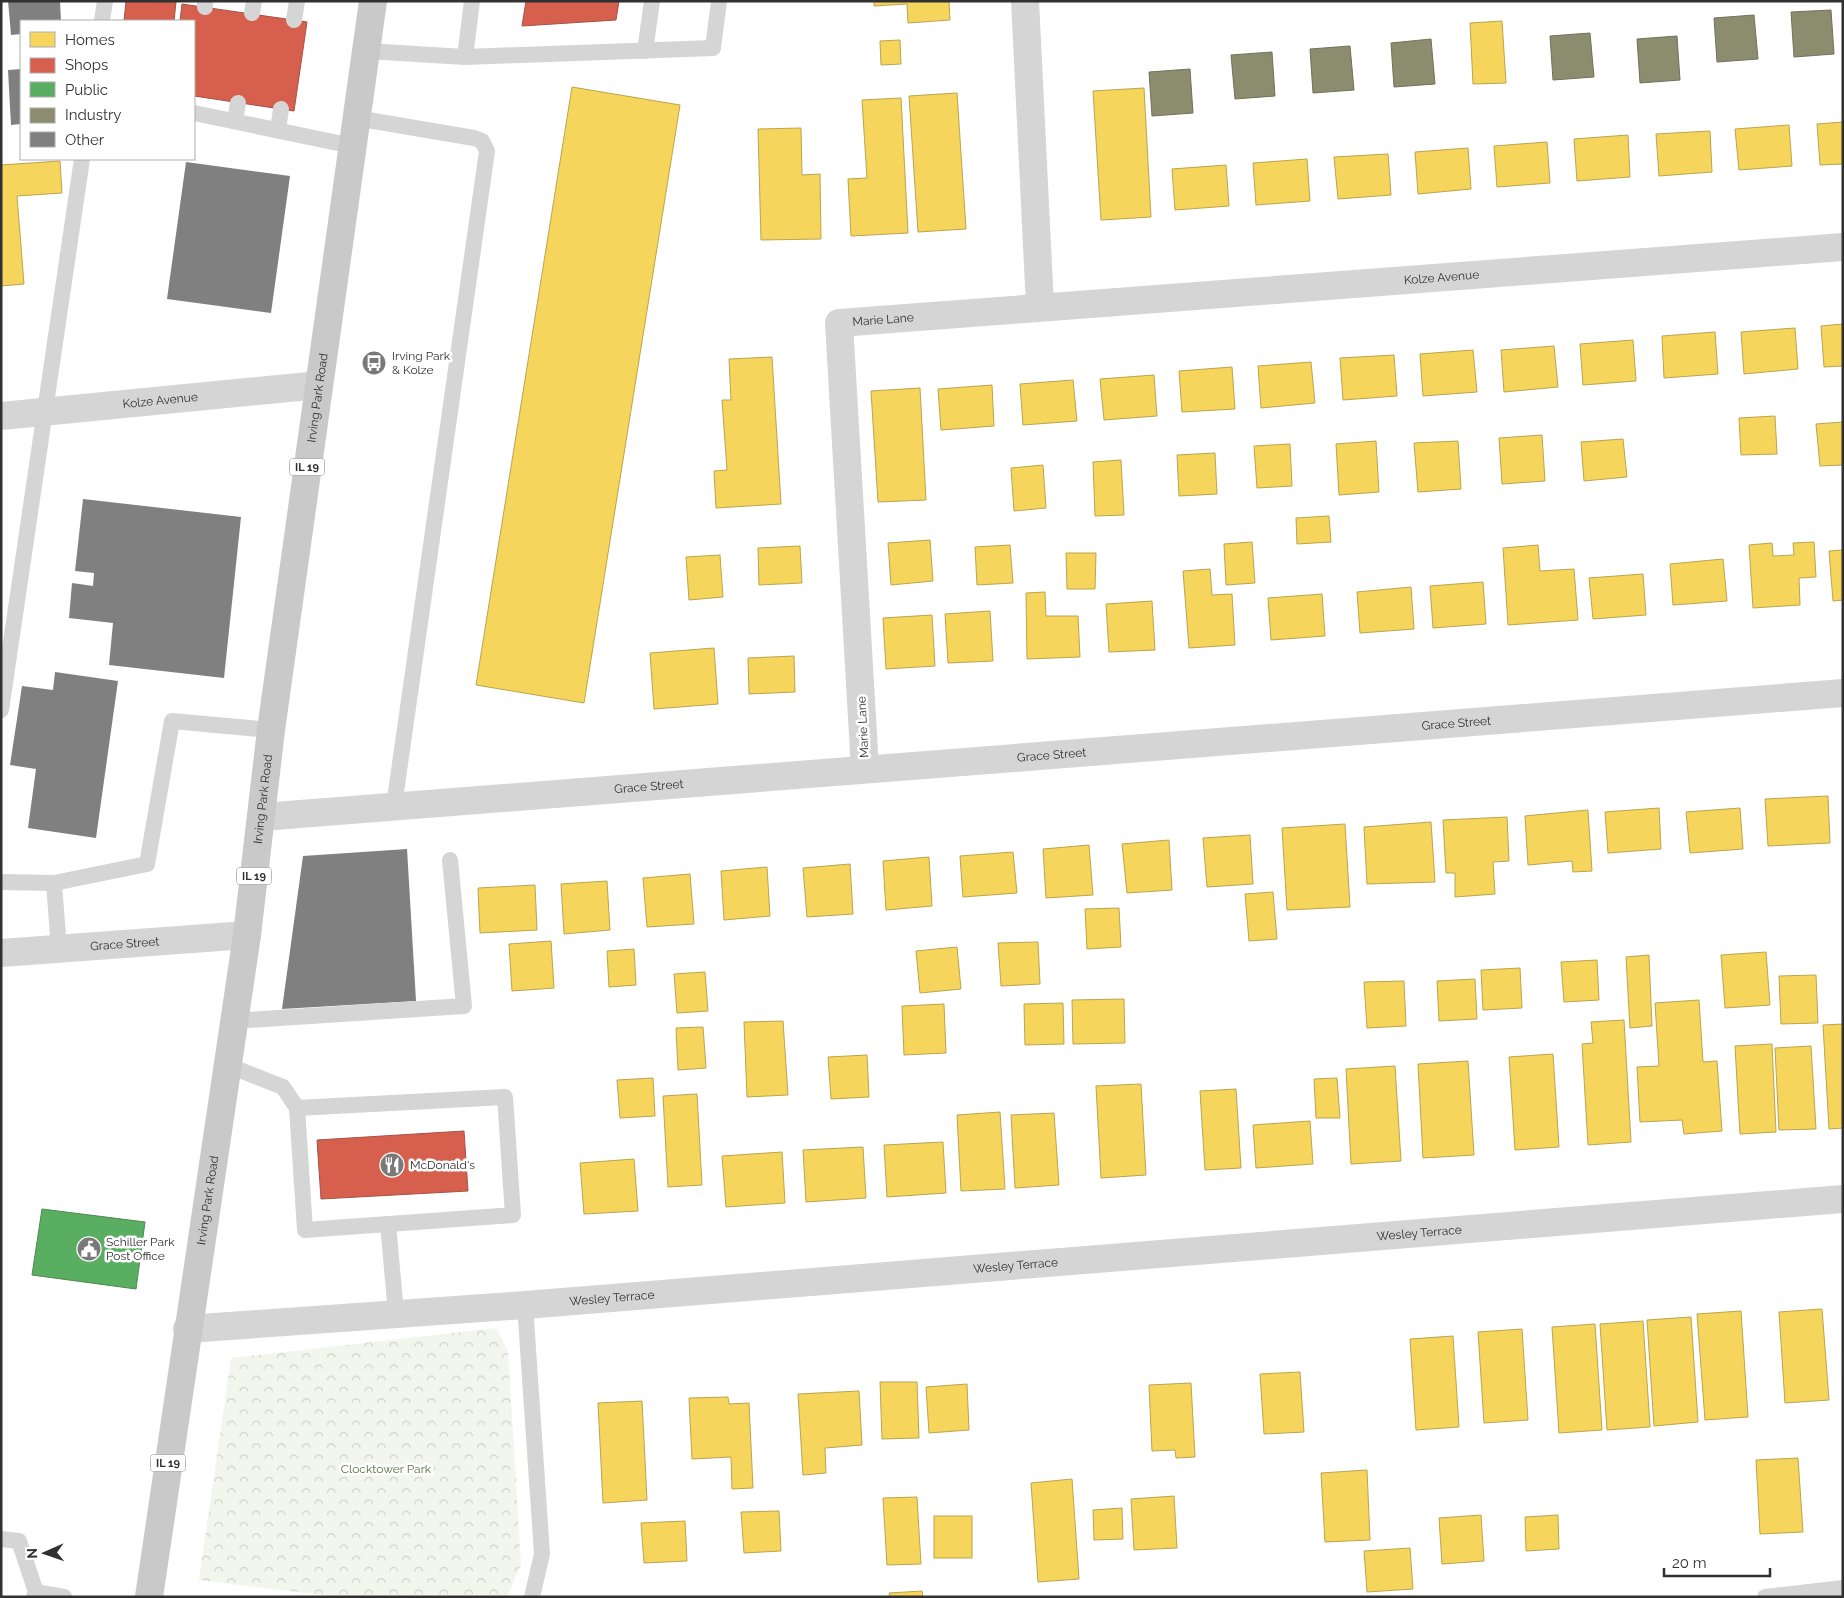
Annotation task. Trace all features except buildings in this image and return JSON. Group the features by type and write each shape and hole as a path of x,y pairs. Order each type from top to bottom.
{"main road":[{"name":"Irving Park Road","path":"148,1597 247,935 271,730 373,1"}],"street":[{"path":"1024,1 1040,306"},
{"name":"Kolze Avenue","path":"1040,306 1843,247"},
{"name":"Marie Lane","path":"865,769 839,323 1040,306"},
{"name":"Kolze Avenue","path":"1,416 318,385"},
{"name":"Grace Street","path":"262,817 1843,693"},
{"name":"Grace Street","path":"1,953 247,935"},
{"name":"Wesley Terrace","path":"188,1329 525,1305 1843,1199"}],"lane":[{"path":"102,20 105,1"},
{"path":"294,20 297,1"},
{"path":"465,57 472,1"},
{"path":"645,51 652,1"},
{"path":"367,51 465,57 713,48 719,1"},
{"path":"235,121 238,103"},
{"path":"278,130 281,109"},
{"path":"195,113 352,146"},
{"path":"356,118 474,138 482,141 487,150 394,806"},
{"path":"1,710 82,160"},
{"path":"1,882 54,883 146,864 172,721 271,730"},
{"path":"233,1022 464,1006 450,860"},
{"path":"54,883 59,948"},
{"path":"227,1065 283,1087 297,1108 305,1230 513,1215 504,1097 297,1108"},
{"path":"388,1224 396,1313"},
{"path":"525,1305 542,1554 532,1597"},
{"path":"1,1539 19,1541 35,1595 64,1597"},
{"path":"1765,1597 1843,1588"}],"green space":[{"name":"Clocktower Park","path":"496,1328 508,1351 521,1564 507,1597 339,1597 199,1580 231,1358"}],"place":[{"name":"Irving Park & Kolze","path":"374,363"},
{"name":"McDonald's","path":"392,1165"},
{"name":"Schiller Park Post Office","path":"89,1249"}]}
